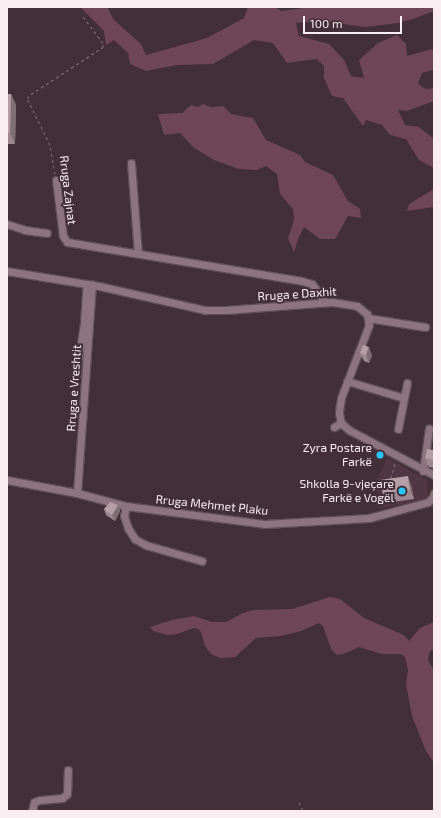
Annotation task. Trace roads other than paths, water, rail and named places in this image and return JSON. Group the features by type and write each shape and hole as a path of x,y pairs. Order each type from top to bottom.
{"street":[{"path":"131,163 138,253"},
{"name":"Rruga Zajnat","path":"56,180 62,236 67,242 302,280 316,288 325,302"},
{"path":"7,224 25,230 47,233"},
{"name":"Rruga e Daxhit","path":"7,271 90,284 195,308 216,310 339,302 357,306 364,311 368,318"},
{"path":"75,380 90,284"},
{"name":"Rruga e Vreshtit","path":"77,494 90,284"},
{"path":"424,327 368,318 369,328 347,381 339,406 342,423 349,430 434,476"},
{"path":"347,381 404,398"},
{"path":"398,429 407,383"},
{"path":"334,427 342,423"},
{"path":"423,471 430,428"},
{"name":"Rruga Mehmet Plaku","path":"7,480 77,494 126,506 264,524 369,518 428,502 433,497 434,493"},
{"path":"126,506 124,516 128,528 135,539 146,545 202,561"},
{"path":"32,811 34,802 62,798 67,794 68,770"}],"place":[{"name":"Zyra Postare Farkë","path":"380,455"},
{"name":"Shkolla 9-vjeçare Farkë e Vogël","path":"402,491"}]}
